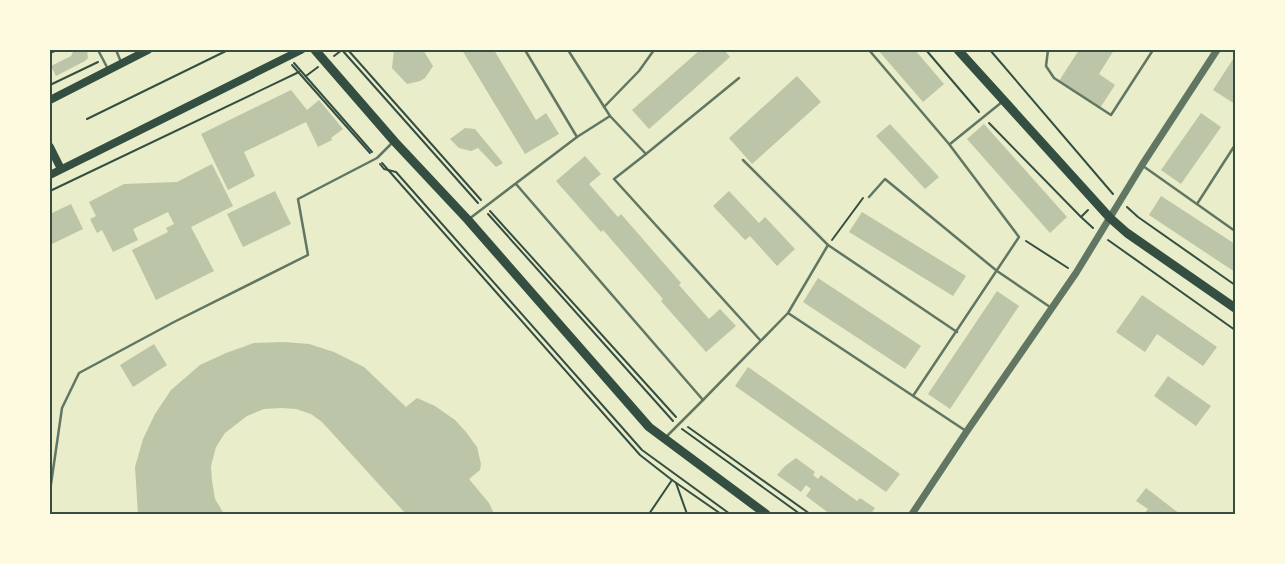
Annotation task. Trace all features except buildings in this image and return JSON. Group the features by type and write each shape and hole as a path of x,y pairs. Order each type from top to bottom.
{"main road":[{"path":"50,100 148,50"},
{"path":"50,175 301,50"},
{"path":"315,50 394,141 468,220 649,428 766,514"},
{"path":"958,50 1110,218 1127,233 1235,308"},
{"path":"50,147 62,169"}],"street":[{"path":"912,514 1076,273 1142,165 1217,50"}],"lane":[{"path":"98,50 109,70"},
{"path":"116,50 122,63"},
{"path":"525,50 577,136"},
{"path":"568,50 610,116 646,154"},
{"path":"604,107 639,71 654,50"},
{"path":"869,50 949,144 1019,237 913,396"},
{"path":"1048,50 1046,66 1054,78 1110,115 1153,50"},
{"path":"740,78 614,178 760,340"},
{"path":"949,144 1003,101"},
{"path":"468,220 577,136 610,116"},
{"path":"50,491 62,408 79,373 174,322 308,255 298,200 376,158 394,141"},
{"path":"1197,204 1235,145"},
{"path":"743,160 828,245 957,332"},
{"path":"1142,165 1235,231"},
{"path":"869,197 885,179 997,272 1052,308"},
{"path":"515,184 704,400"},
{"path":"663,439 704,400 788,313 828,245"},
{"path":"788,313 967,431"},
{"path":"50,502 50,514"}],"path":[{"path":"50,54 57,50"},
{"path":"87,119 228,50"},
{"path":"262,50 274,50"},
{"path":"342,50 681,422 810,514"},
{"path":"348,50 677,426 800,514"},
{"path":"926,50 983,117 1081,218 1100,234 1235,330"},
{"path":"990,50 1120,201 1138,217 1235,285"},
{"path":"286,57 640,454 672,480 721,514"},
{"path":"50,85 103,59"},
{"path":"50,192 300,71"},
{"path":"306,76 376,158"},
{"path":"388,170 396,172 642,450 730,514"},
{"path":"828,245 864,196 869,197"},
{"path":"1019,237 1076,273"},
{"path":"649,514 672,480"},
{"path":"676,482 687,514"}]}
